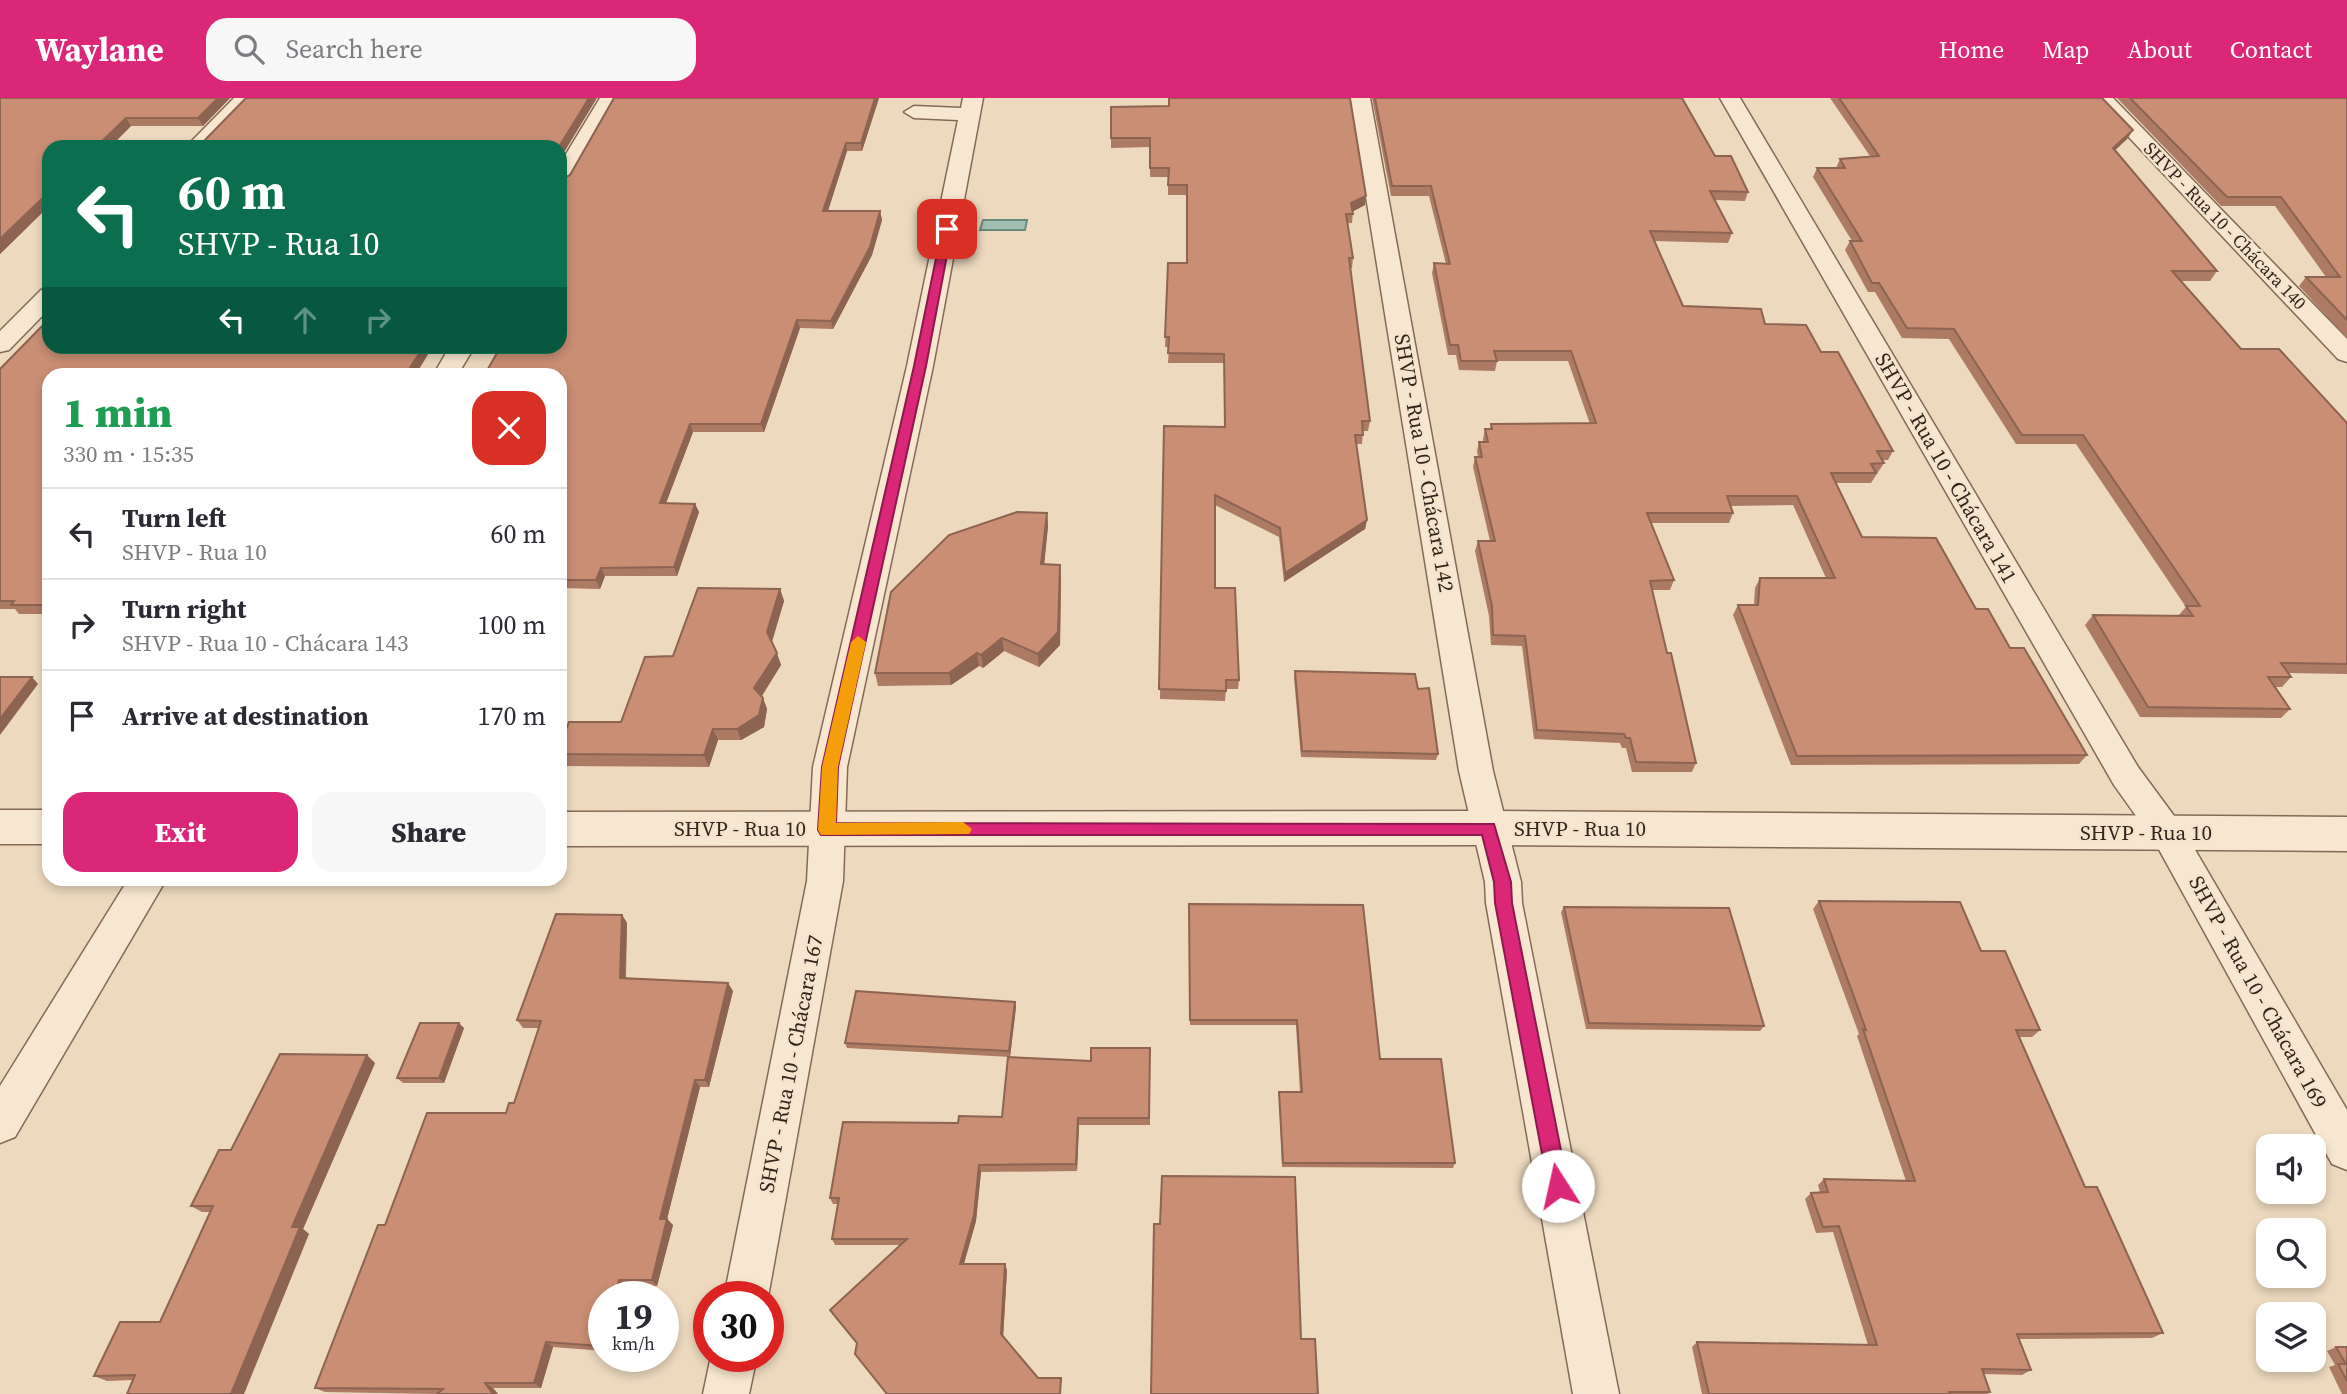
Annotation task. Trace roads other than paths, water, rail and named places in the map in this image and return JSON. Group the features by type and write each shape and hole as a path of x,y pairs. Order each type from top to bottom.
{"street":[{"path":"204,140 245,98"},
{"path":"567,170 610,98"},
{"name":"SHVP - Rua 10 - Chácara 142","path":"1360,98 1488,828 1503,882 1504,903 1596,1394"},
{"name":"SHVP - Rua 10 - Chácara 141","path":"1730,98 2126,776 2168,834"},
{"name":"SHVP - Rua 10 - Chácara 140","path":"2102,98 2347,354"},
{"path":"914,113 972,107"},
{"name":"SHVP - Rua 10 - Chácara 167","path":"749,1281 825,881 830,767 920,366 972,107"},
{"path":"0,345 42,303"},
{"path":"0,827 42,827"},
{"name":"SHVP - Rua 10","path":"567,829 1488,828 2347,834"},
{"name":"SHVP - Rua 10 - Chácara 169","path":"2168,834 2347,1150"},
{"path":"0,1123 144,886"},
{"path":"726,1394 731,1372"}]}
